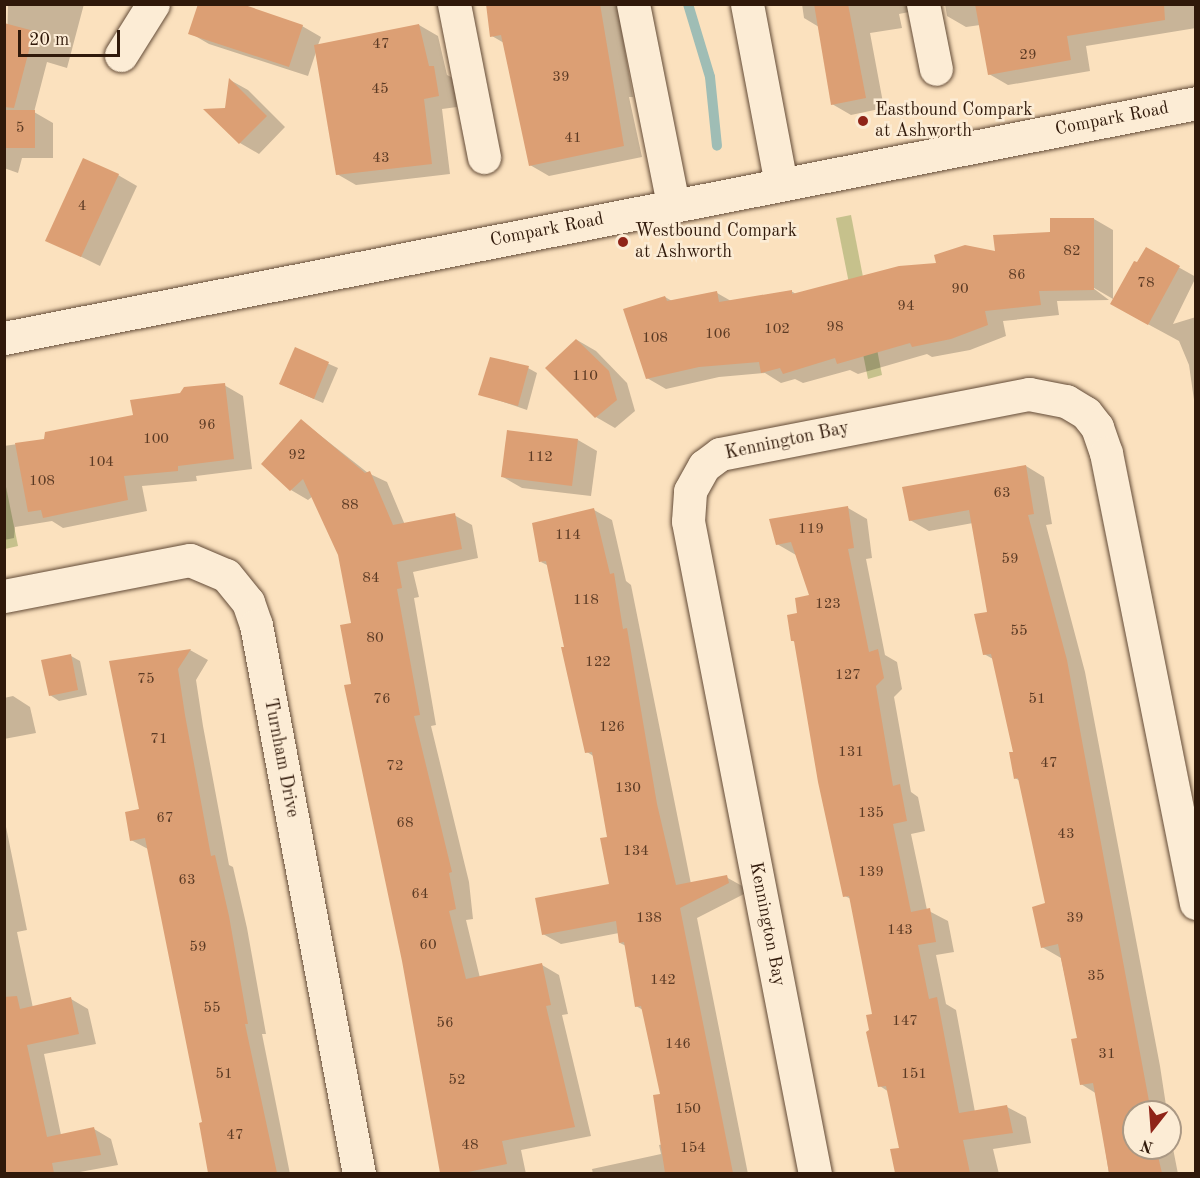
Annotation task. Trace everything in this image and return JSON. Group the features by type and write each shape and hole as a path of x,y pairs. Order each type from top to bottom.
{"street":[{"path":"121,55 153,4"},
{"path":"454,4 484,157"},
{"path":"633,4 674,205"},
{"path":"747,4 781,184"},
{"path":"923,4 936,69"},
{"name":"Compark Road","path":"4,338 1196,103"},
{"name":"Kennington Bay","path":"815,1173 688,521 690,491 704,466 720,454 1029,394 1066,400 1086,413 1097,427 1106,453 1196,903"},
{"name":"Turnham Drive","path":"4,597 190,560 226,575 248,602 256,625 360,1173"}],"shaded area":[{"path":"851,215 882,375 868,379 836,218"},
{"path":"4,477 18,546 5,549 4,549"}],"building":[{"path":"198,4 242,4 303,25 289,67 188,34"},
{"path":"486,4 600,4 624,146 529,166 501,35 490,37"},
{"path":"814,4 848,4 866,98 831,105"},
{"path":"975,4 1164,4 1165,20 1067,36 1071,60 988,75"},
{"path":"4,23 34,31 14,108 4,107"},
{"path":"419,24 429,66 434,66 439,96 424,99 432,164 336,175 314,45"},
{"path":"229,78 267,116 239,144 203,109 225,108"},
{"path":"4,110 35,110 35,148 4,148"},
{"path":"83,158 119,174 81,257 45,241"},
{"path":"1050,218 1094,218 1094,290 1039,291 1041,305 985,311 988,325 951,339 912,347 910,343 837,364 835,358 783,374 780,368 761,373 759,362 699,367 646,379 623,309 665,296 667,301 717,291 719,302 792,290 792,294 899,266 936,263 934,255 965,245 995,251 993,235 1050,232"},
{"path":"1146,247 1180,266 1148,325 1110,304 1134,261 1137,262"},
{"path":"576,339 609,371 617,400 595,418 545,368"},
{"path":"295,347 329,362 314,399 279,384"},
{"path":"490,357 529,366 518,406 478,395"},
{"path":"225,383 234,459 178,466 178,471 124,476 128,500 43,518 41,510 28,512 15,443 44,439 45,432 133,415 130,400 180,393 184,387"},
{"path":"301,419 365,473 370,471 393,525 455,513 462,549 397,562 402,588 397,589 420,715 414,716 452,872 449,873 456,909 449,911 466,979 542,963 551,1005 546,1006 575,1127 502,1141 507,1164 463,1173 440,1173 402,961 344,685 351,684 340,625 351,623 338,555 303,479 290,491 261,464"},
{"path":"507,430 578,439 572,486 501,477"},
{"path":"1026,465 1034,514 1028,515 1067,660 1149,1100 1122,1100 1122,1160 1159,1160 1162,1173 1109,1173 1093,1083 1080,1085 1071,1039 1077,1038 1058,944 1041,948 1032,907 1045,903 1018,778 1014,779 1009,752 1013,752 991,654 983,655 974,614 987,612 969,510 909,521 902,487"},
{"path":"848,506 854,548 848,549 869,652 878,649 884,678 876,686 893,786 900,784 907,821 893,824 911,912 930,908 936,942 918,945 929,999 937,997 959,1113 1007,1105 1013,1133 963,1140 970,1173 895,1173 890,1149 899,1148 886,1086 878,1087 866,1032 869,1030 866,1015 872,1014 849,896 843,897 818,782 794,641 791,641 787,615 797,613 795,598 809,595 791,542 776,545 769,519"},
{"path":"594,508 610,574 614,573 623,629 627,628 657,804 676,885 727,875 729,883 680,908 733,1173 665,1173 653,1095 660,1094 641,1006 635,1007 624,942 619,943 616,921 542,935 535,898 609,884 600,838 607,837 592,752 585,753 561,647 564,647 546,561 539,562 532,523"},
{"path":"191,649 178,669 185,715 211,856 215,855 229,916 248,1024 245,1024 277,1173 208,1173 199,1123 202,1122 145,838 130,841 125,812 139,809 109,661"},
{"path":"71,654 78,690 49,696 41,660"},
{"path":"17,996 20,1009 71,997 79,1034 27,1045 47,1137 94,1127 101,1155 52,1163 54,1173 4,1173 4,997"}],"waterway":[{"path":"688,4 710,77 717,146"}],"place":[{"name":"Eastbound Compark at Ashworth","path":"863,121"},
{"name":"Westbound Compark at Ashworth","path":"623,242"}]}
